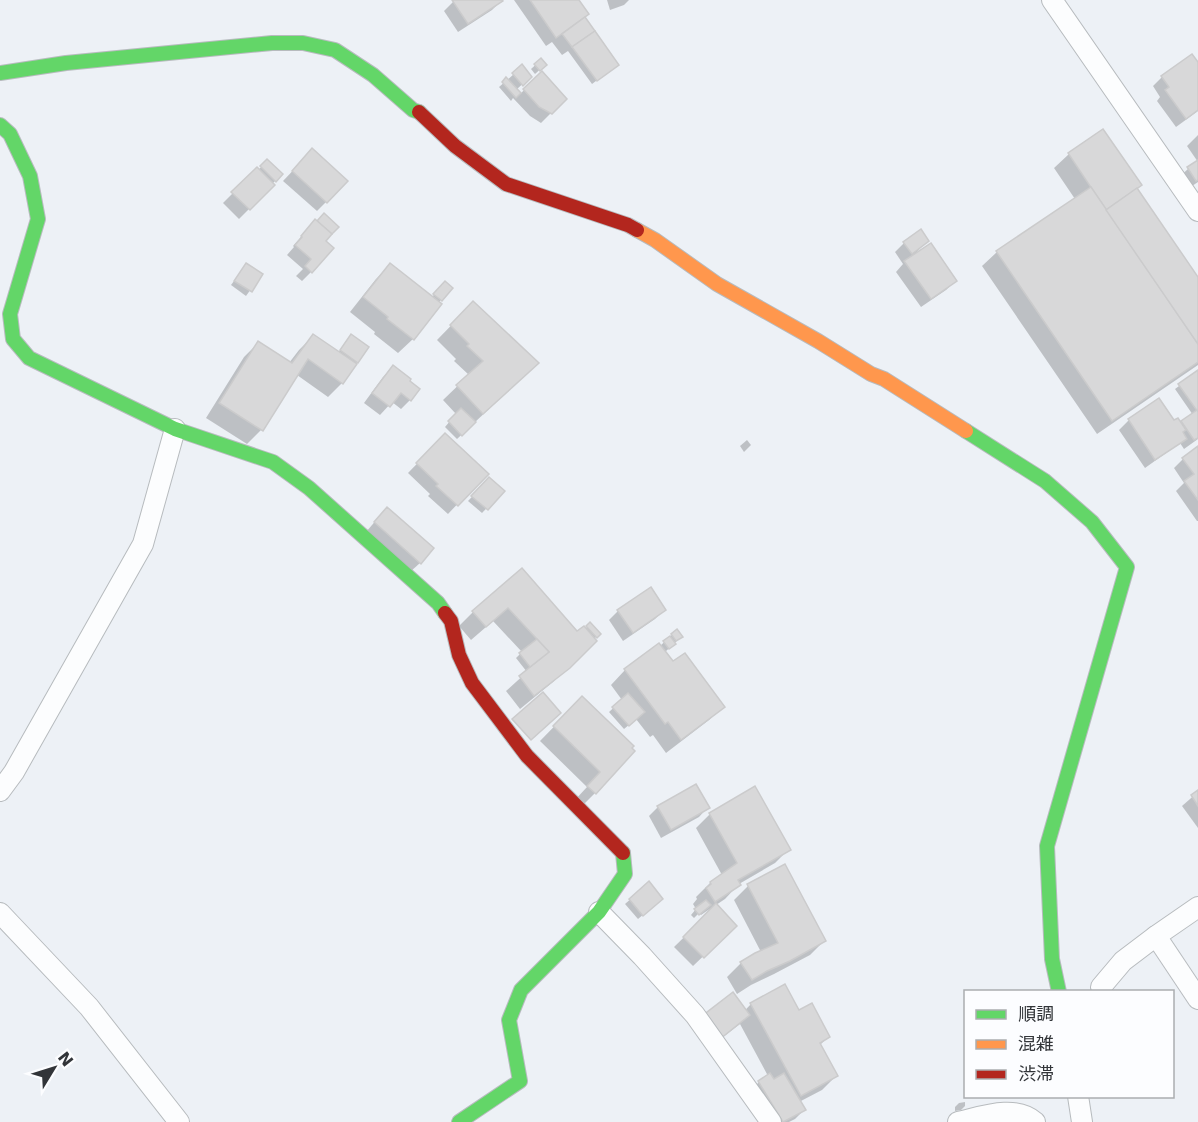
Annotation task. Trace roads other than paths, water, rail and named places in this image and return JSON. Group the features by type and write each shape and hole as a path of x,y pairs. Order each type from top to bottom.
{"street":[{"path":"1052,0 1198,211"},
{"path":"0,73 66,63 272,43 303,43 335,51 373,75 412,110 421,113 455,146 506,184 628,225 655,240 717,284 871,374 884,379 1045,481 1092,522 1127,567 1047,846 1052,959 1059,990"},
{"path":"0,125 10,134 30,176 38,219 10,314 14,339 29,358 175,429 273,462 309,488 438,603 451,621 459,655 472,683 527,756 624,854 625,874 599,912 521,990 509,1020 520,1081 459,1122"},
{"path":"0,791 14,772 143,544 175,429"},
{"path":"1101,987 1123,961 1198,907"},
{"path":"599,912 695,1015 771,1122"},
{"path":"0,913 89,1007 178,1122"},
{"path":"1156,936 1198,999"},
{"path":"1078,1098 1082,1122"},
{"path":"957,1122 1007,1112 1029,1116 1035,1122"}]}
